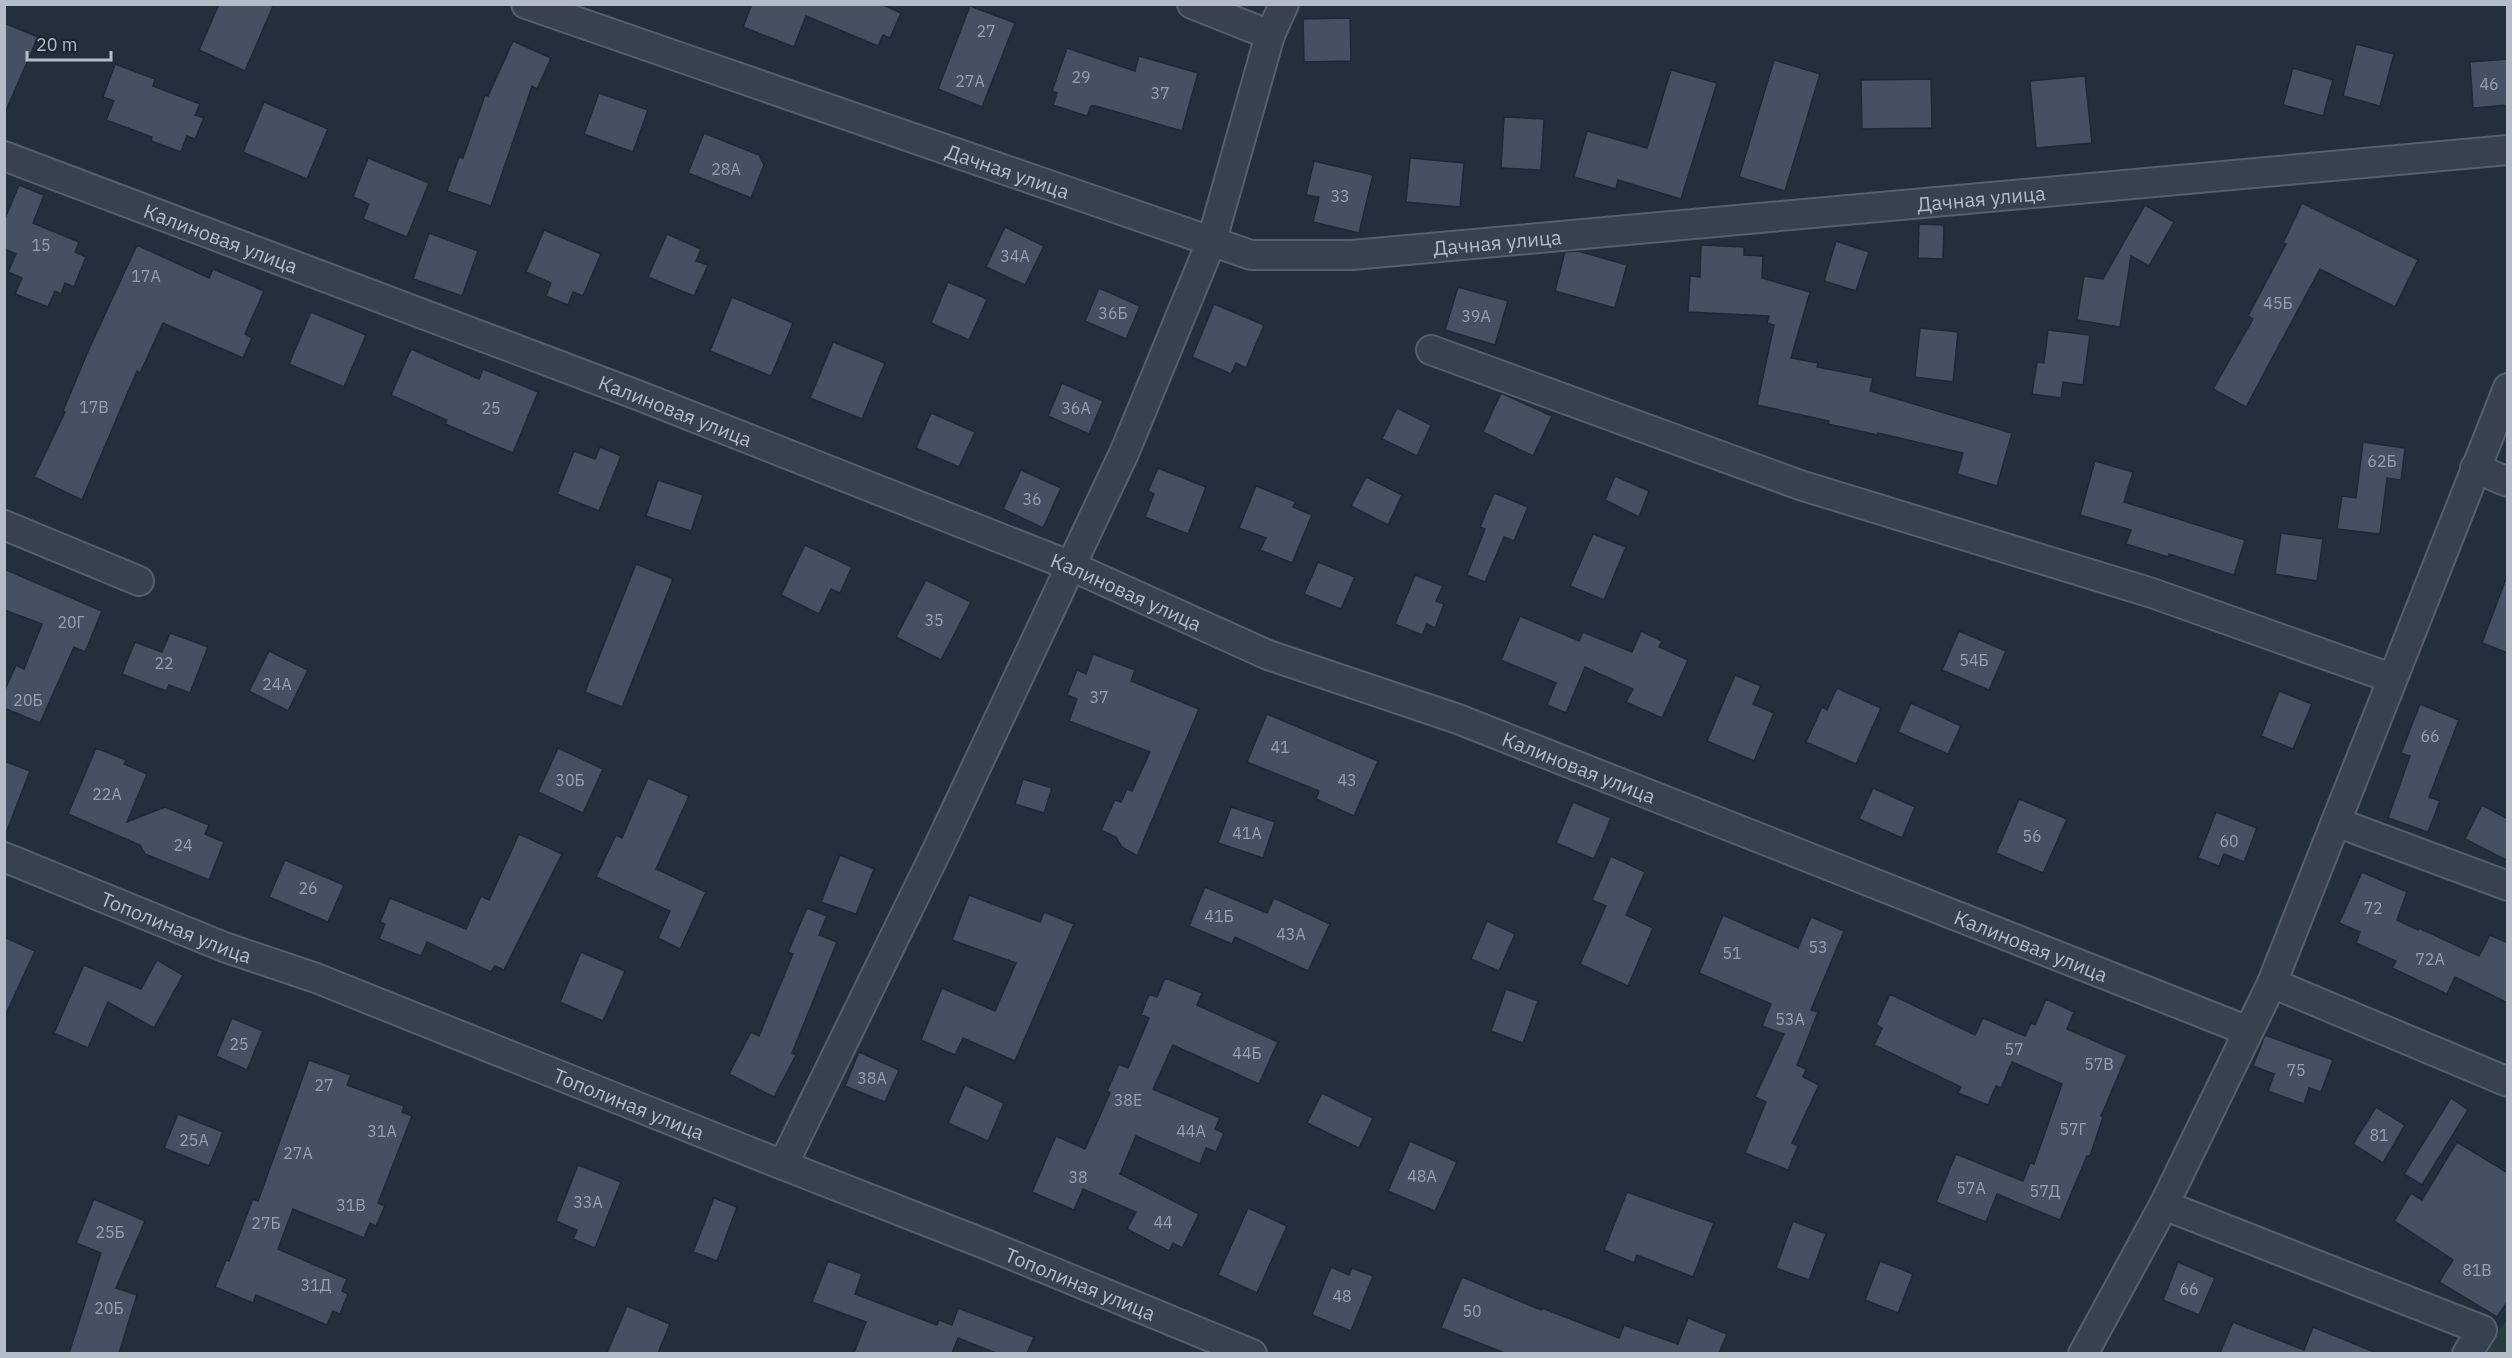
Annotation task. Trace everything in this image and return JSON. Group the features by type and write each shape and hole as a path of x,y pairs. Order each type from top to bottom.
{"street":[{"name":"Дачная улица","path":"526,4 1251,255 1352,255 2508,150"},
{"path":"1192,4 1270,34"},
{"path":"783,1165 939,846 1125,451 1212,240 1270,34 1284,4"},
{"name":"Калиновая улица","path":"4,156 640,396 1071,566 1268,655 1458,719 2248,1031"},
{"path":"1431,350 1800,485 2152,593 2391,678"},
{"path":"2083,1353 2164,1205 2272,983 2508,387"},
{"path":"2475,468 2508,482"},
{"path":"4,525 139,580"},
{"path":"2336,822 2508,886"},
{"name":"Тополиная улица","path":"4,857 224,947 316,978 783,1165 990,1245 1252,1353"},
{"path":"2272,983 2508,1082"},
{"path":"2164,1205 2482,1329 2467,1353"}],"green space":[{"path":"2507,1319 2507,1353 2485,1353"}],"building":[{"path":"219,4 274,4 245,71 199,50"},
{"path":"752,4 881,4 901,13 890,38 883,35 878,46 806,16 794,47 743,27"},
{"path":"970,6 1015,23 982,107 938,89"},
{"path":"1350,18 1351,61 1304,62 1303,19"},
{"path":"4,23 38,37 4,115"},
{"path":"513,41 551,58 537,89 532,86 491,206 447,191 459,157 463,158 485,95 488,96"},
{"path":"2356,44 2394,54 2380,106 2343,96"},
{"path":"1067,48 1135,71 1139,56 1198,73 1182,131 1096,106 1091,106 1087,116 1053,105 1057,93 1052,91"},
{"path":"2508,59 2508,105 2473,108 2470,62"},
{"path":"1774,60 1820,74 1785,191 1739,177"},
{"path":"115,64 155,79 153,86 200,104 195,115 204,118 195,139 187,136 181,152 151,141 152,137 106,120 114,101 103,97"},
{"path":"2293,68 2333,80 2323,116 2283,105"},
{"path":"1671,70 1717,83 1681,199 1618,180 1616,189 1574,177 1587,131 1647,148"},
{"path":"2085,76 2092,143 2036,148 2030,81"},
{"path":"1931,79 1932,128 1862,129 1861,80"},
{"path":"599,93 648,110 633,152 584,134"},
{"path":"264,102 328,129 307,179 243,152"},
{"path":"1504,117 1544,119 1541,170 1501,168"},
{"path":"704,133 759,155 764,165 751,198 688,173"},
{"path":"368,158 429,183 407,237 363,219 369,204 353,197"},
{"path":"1410,158 1464,163 1460,207 1406,202"},
{"path":"1314,161 1373,175 1359,233 1313,222 1319,197 1306,195"},
{"path":"19,185 44,195 33,223 79,242 75,252 86,257 74,287 65,283 61,294 55,291 48,307 15,294 22,278 8,272 16,254 4,249 4,221"},
{"path":"2302,203 2418,260 2395,307 2320,269 2246,407 2213,389 2253,319 2248,316 2286,244 2283,243"},
{"path":"2145,205 2174,222 2149,266 2131,256 2120,327 2077,320 2084,276 2103,279"},
{"path":"1919,224 1944,225 1943,259 1918,258"},
{"path":"1005,227 1044,246 1025,285 986,267"},
{"path":"544,230 601,254 583,296 573,292 568,305 546,296 551,283 526,272"},
{"path":"429,233 478,251 462,296 413,279"},
{"path":"667,234 701,249 696,261 708,265 694,296 648,277"},
{"path":"1836,241 1869,252 1856,291 1824,281"},
{"path":"137,245 209,278 213,269 264,291 245,334 252,338 243,358 163,323 140,373 137,371 82,500 34,477 65,412 63,411 89,349"},
{"path":"1701,245 1744,247 1744,255 1763,256 1762,278 1810,292 1791,358 1818,363 1817,367 1873,378 1870,391 2012,433 1997,486 1957,474 1963,453 1828,424 1829,421 1757,405 1774,325 1767,323 1769,316 1688,312 1690,276 1700,277"},
{"path":"1578,251 1627,265 1615,308 1555,291 1565,252"},
{"path":"948,282 987,299 969,340 931,323"},
{"path":"1458,287 1508,301 1495,345 1445,330"},
{"path":"1099,288 1140,306 1126,339 1085,321"},
{"path":"732,297 793,323 771,376 710,351"},
{"path":"1214,304 1264,325 1246,368 1236,363 1231,374 1192,357"},
{"path":"311,312 366,335 344,387 289,364"},
{"path":"1920,328 1958,332 1953,382 1915,377"},
{"path":"2048,330 2090,335 2083,385 2063,382 2061,398 2032,394 2037,362 2044,363"},
{"path":"833,342 885,363 862,419 810,398"},
{"path":"411,349 479,379 483,369 538,392 513,453 445,424 447,420 391,395"},
{"path":"1062,383 1103,401 1089,434 1048,416"},
{"path":"1501,393 1552,416 1533,456 1483,432"},
{"path":"1397,408 1431,425 1417,456 1382,439"},
{"path":"931,413 975,432 959,467 916,448"},
{"path":"2363,442 2405,448 2401,480 2387,478 2380,534 2337,529 2342,496 2356,498"},
{"path":"600,447 621,456 599,511 557,494 574,451 595,459"},
{"path":"2095,461 2133,472 2124,502 2245,540 2234,575 2169,554 2168,557 2126,544 2131,530 2080,515"},
{"path":"1158,468 1206,487 1188,534 1145,517 1154,494 1148,491"},
{"path":"1021,470 1061,488 1043,528 1003,509"},
{"path":"1615,476 1649,491 1639,517 1605,500"},
{"path":"1366,477 1402,495 1388,525 1351,506"},
{"path":"658,480 703,495 691,531 646,516"},
{"path":"1256,486 1296,502 1293,507 1312,515 1292,563 1260,550 1266,538 1239,528"},
{"path":"1494,493 1528,507 1514,541 1504,537 1485,582 1467,575 1485,529 1480,527"},
{"path":"2281,533 2323,539 2317,581 2275,574"},
{"path":"1593,534 1626,547 1604,600 1570,586"},
{"path":"805,545 852,567 840,593 831,589 819,614 781,595"},
{"path":"1318,562 1355,577 1341,609 1304,594"},
{"path":"636,564 673,579 622,707 585,692"},
{"path":"4,569 102,611 85,652 74,647 40,723 4,708 4,692 16,665 24,669 42,624 4,610"},
{"path":"1415,575 1443,586 1436,601 1444,604 1435,628 1427,624 1422,635 1395,624"},
{"path":"926,580 971,602 941,660 896,637"},
{"path":"2505,581 2508,582 2508,653 2482,643"},
{"path":"1520,616 1579,641 1583,632 1632,652 1641,631 1662,641 1659,647 1688,660 1662,718 1626,702 1633,689 1585,667 1566,713 1547,705 1556,683 1501,660"},
{"path":"1959,631 2006,651 1989,690 1942,670"},
{"path":"170,633 208,647 190,693 169,685 166,691 122,674 135,642 162,652"},
{"path":"269,651 308,670 288,711 249,691"},
{"path":"1093,654 1135,670 1131,681 1199,709 1137,856 1122,847 1116,837 1101,830 1115,800 1121,802 1127,789 1132,791 1150,752 1069,721 1077,699 1067,695 1077,670 1086,674"},
{"path":"1735,675 1761,686 1753,704 1774,713 1754,761 1707,741"},
{"path":"1837,688 1881,708 1856,764 1806,742 1822,707 1827,710"},
{"path":"2279,691 2312,704 2293,749 2261,736"},
{"path":"1911,703 1961,726 1948,754 1898,732"},
{"path":"2420,704 2459,720 2429,797 2440,801 2428,832 2388,818 2410,756 2401,753"},
{"path":"1267,714 1378,761 1354,816 1316,799 1319,791 1247,762"},
{"path":"96,748 126,760 124,764 147,774 127,822 165,807 209,825 205,834 224,842 209,880 145,854 140,845 68,814"},
{"path":"558,748 603,769 583,813 538,792"},
{"path":"4,761 30,771 6,833 4,832"},
{"path":"648,778 689,796 656,869 706,892 680,949 658,938 670,911 596,877 616,835 622,838"},
{"path":"1023,779 1052,788 1044,813 1015,804"},
{"path":"1873,788 1915,807 1902,838 1859,819"},
{"path":"2019,799 2067,819 2043,873 1996,853"},
{"path":"1573,802 1611,818 1594,859 1556,843"},
{"path":"2482,805 2508,819 2508,861 2465,839"},
{"path":"1231,807 1275,822 1263,858 1218,843"},
{"path":"2216,812 2257,828 2244,862 2224,854 2219,866 2198,858"},
{"path":"519,834 562,854 504,970 495,966 491,972 427,942 421,956 379,939 385,924 380,922 390,898 466,929 481,896 489,900"},
{"path":"840,855 874,869 856,914 821,902"},
{"path":"1611,856 1645,872 1626,915 1653,928 1628,986 1580,964 1606,906 1592,900"},
{"path":"285,860 344,885 328,922 269,897"},
{"path":"2362,872 2407,892 2397,920 2479,956 2490,935 2508,943 2508,1003 2455,977 2447,994 2392,968 2396,961 2356,943 2360,932 2339,923"},
{"path":"1205,887 1267,913 1274,898 1330,924 1308,971 1235,937 1232,944 1189,926"},
{"path":"969,895 1040,922 1044,912 1074,924 1015,1061 963,1038 955,1055 921,1040 942,988 995,1011 1016,963 952,940"},
{"path":"807,908 827,916 819,935 837,942 792,1053 796,1055 774,1097 729,1074 751,1032 759,1036 793,954 788,952"},
{"path":"1723,915 1798,948 1811,917 1844,931 1811,1010 1818,1012 1797,1065 1806,1069 1803,1077 1819,1085 1792,1143 1798,1146 1788,1170 1745,1153 1766,1102 1755,1097 1784,1034 1762,1026 1771,1004 1699,973"},
{"path":"1487,921 1515,934 1499,971 1471,959"},
{"path":"4,937 35,951 4,1018"},
{"path":"581,952 625,971 603,1021 560,1002"},
{"path":"157,960 183,975 154,1028 108,1002 88,1048 54,1033 84,965 141,989"},
{"path":"1165,978 1202,993 1197,1005 1278,1042 1259,1084 1173,1045 1153,1089 1220,1118 1215,1129 1224,1133 1216,1152 1206,1148 1200,1164 1136,1136 1120,1174 1199,1214 1182,1248 1173,1243 1169,1251 1127,1229 1136,1212 1083,1189 1074,1210 1032,1192 1056,1136 1085,1149 1110,1093 1107,1091 1119,1064 1128,1068 1149,1018 1141,1015 1149,994 1157,997"},
{"path":"1506,989 1538,1001 1523,1043 1491,1031"},
{"path":"1890,994 1975,1035 1983,1018 2025,1036 2031,1023 2035,1025 2046,999 2074,1012 2067,1029 2127,1055 2101,1116 2103,1117 2090,1156 2087,1156 2060,1220 1997,1194 1986,1222 1936,1202 1956,1154 2023,1181 2030,1163 2034,1164 2062,1084 2012,1062 2001,1088 1996,1086 1988,1105 1958,1093 1961,1087 1874,1045 1882,1028 1876,1025"},
{"path":"232,1018 263,1031 247,1070 216,1056"},
{"path":"2265,1035 2333,1060 2321,1092 2309,1088 2304,1104 2268,1091 2274,1074 2253,1066"},
{"path":"859,1052 899,1070 885,1102 845,1086"},
{"path":"309,1060 351,1075 347,1085 404,1106 402,1112 412,1116 378,1203 385,1206 376,1226 370,1223 364,1238 293,1209 278,1249 347,1279 342,1291 348,1294 340,1314 333,1311 327,1325 256,1295 253,1303 215,1287 226,1260 229,1261 253,1199 258,1201"},
{"path":"965,1085 1004,1103 988,1141 948,1123"},
{"path":"1322,1093 1373,1118 1359,1148 1307,1123"},
{"path":"2451,1098 2468,1110 2422,1185 2404,1174"},
{"path":"2376,1107 2405,1125 2383,1163 2353,1144"},
{"path":"178,1114 223,1132 209,1166 164,1148"},
{"path":"1410,1141 1457,1162 1435,1211 1388,1191"},
{"path":"2457,1142 2508,1173 2508,1301 2497,1317 2439,1282 2453,1260 2394,1221 2411,1193 2422,1200"},
{"path":"578,1165 621,1182 595,1248 573,1239 577,1230 556,1221"},
{"path":"1627,1192 1714,1223 1693,1277 1637,1255 1634,1263 1604,1250"},
{"path":"714,1198 737,1207 717,1261 693,1252"},
{"path":"94,1199 145,1221 116,1288 137,1295 119,1353 69,1353 101,1253 76,1243"},
{"path":"1248,1208 1287,1226 1257,1293 1218,1275"},
{"path":"1793,1221 1826,1234 1809,1280 1776,1268"},
{"path":"828,1261 862,1274 855,1294 937,1325 939,1320 952,1325 958,1308 1034,1337 1027,1353 996,1353 958,1338 952,1353 854,1353 866,1322 812,1302"},
{"path":"1880,1261 1913,1274 1898,1313 1865,1300"},
{"path":"2178,1262 2215,1278 2199,1315 2163,1300"},
{"path":"1331,1267 1349,1275 1352,1268 1373,1276 1351,1331 1312,1315"},
{"path":"1462,1277 1541,1310 1542,1308 1619,1338 1624,1325 1678,1344 1688,1318 1727,1334 1719,1353 1505,1353 1441,1328"},
{"path":"627,1306 670,1324 658,1353 607,1353"},
{"path":"2233,1322 2304,1350 2313,1327 2377,1353 2220,1353"}]}
